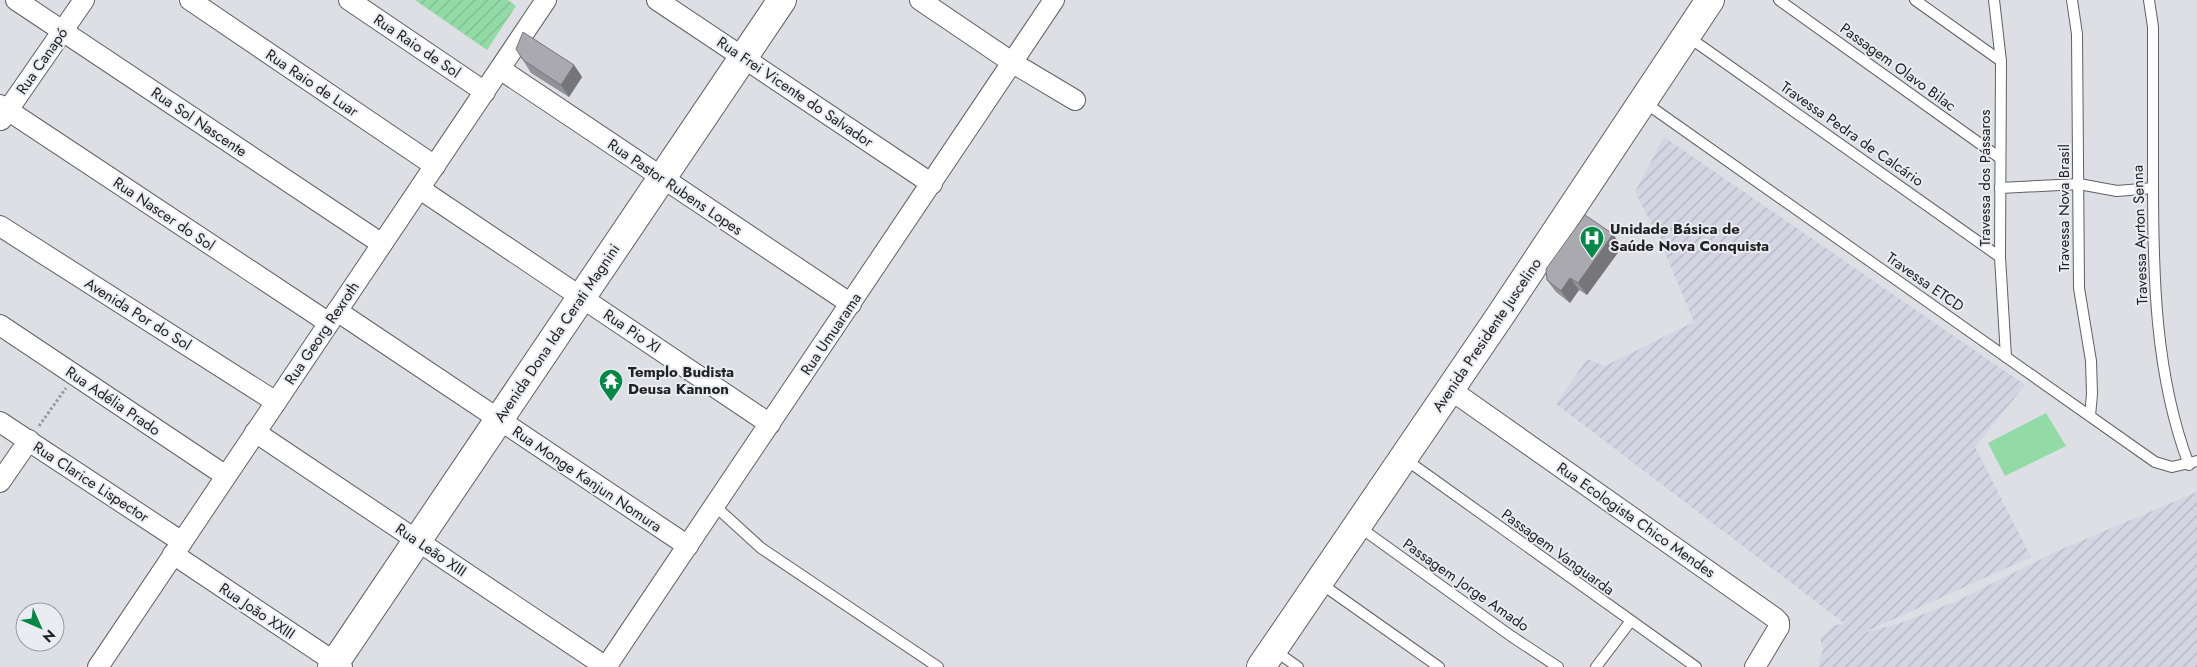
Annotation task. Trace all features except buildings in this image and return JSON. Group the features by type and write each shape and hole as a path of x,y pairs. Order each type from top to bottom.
{"street":[{"name":"Rua Sol Nascente","path":"16,0 382,244"},
{"name":"Rua Canapó","path":"3,112 84,0"},
{"name":"Rua Raio de Luar","path":"190,0 435,166"},
{"name":"Rua Raio de Sol","path":"349,0 485,92"},
{"name":"Rua Georg Rexroth","path":"98,667 546,0"},
{"name":"Rua Frei Vicente do Salvador","path":"658,0 932,184"},
{"name":"Avenida Dona Ida Cerati Magnini","path":"336,666 417,541 782,0"},
{"path":"920,0 1075,100"},
{"name":"Rua Umuarama","path":"606,667 1054,0"},
{"name":"Avenida Presidente Juscelino","path":"1267,658 1404,459 1710,0"},
{"name":"Rua Pastor Rubens Lopes","path":"500,69 851,304"},
{"name":"Rua Nascer do Sol","path":"3,112 333,317"},
{"name":"Rua Pio XI","path":"420,188 770,424"},
{"name":"Avenida Por do Sol","path":"0,226 276,402"},
{"name":"Rua Monge Kanjun Nomura","path":"333,317 499,420 688,546"},
{"name":"Rua Adélia Prado","path":"0,325 226,476"},
{"name":"Rua Ecologista Chico Mendes","path":"1450,390 1775,618 1779,622 1779,627 1755,667"},
{"name":"Rua Clarice Lispector","path":"0,422 29,440 178,548"},
{"name":"Rua Leão XIII","path":"255,432 606,667"},
{"path":"0,482 29,440"},
{"name":"Rua João XXIII","path":"178,548 336,666"}],"lane":[{"name":"Passagem Olavo Bilac","path":"1779,0 2000,158"},
{"path":"1914,0 2001,61"},
{"name":"Travessa dos Pássaros","path":"1994,0 2001,61 2000,257 2006,357"},
{"name":"Travessa Nova Brasil","path":"2072,0 2077,34 2080,288 2091,361 2092,394 2090,416"},
{"name":"Travessa Ayrton Senna","path":"2150,0 2152,27 2153,275 2164,371 2180,441 2193,463"},
{"name":"Travessa Pedra de Calcário","path":"1687,36 2000,257"},
{"name":"Travessa ETCD","path":"1643,101 2155,462 2172,467 2193,463"},
{"path":"2000,188 2079,184 2117,190 2153,188"},
{"name":"Passagem Vanguarda","path":"1404,459 1630,622 1696,667"},
{"path":"715,506 761,548 938,667"},
{"name":"Passagem Jorge Amado","path":"1358,526 1503,631 1558,667"},
{"path":"1319,582 1439,667"},
{"path":"1596,667 1630,622"},
{"path":"1267,658 1298,667"}],"path":[{"path":"29,440 75,376"}],"shaded area":[{"path":"1664,137 2025,385 1975,447 2031,557 1863,633 1898,624 1959,600 2062,549 2197,492 2197,667 1818,667 1823,649 1820,639 1833,626 1844,623 1556,404 1587,359 1605,366 1694,322 1657,234 1635,192"}],"green space":[{"path":"415,0 508,0 516,6 487,50"},
{"path":"2046,413 2066,446 2005,476 1988,443"}],"place":[{"name":"Unidade Básica de Saúde Nova Conquista","path":"1592,259"},
{"name":"Templo Budista Deusa Kannon","path":"611,402"}]}
